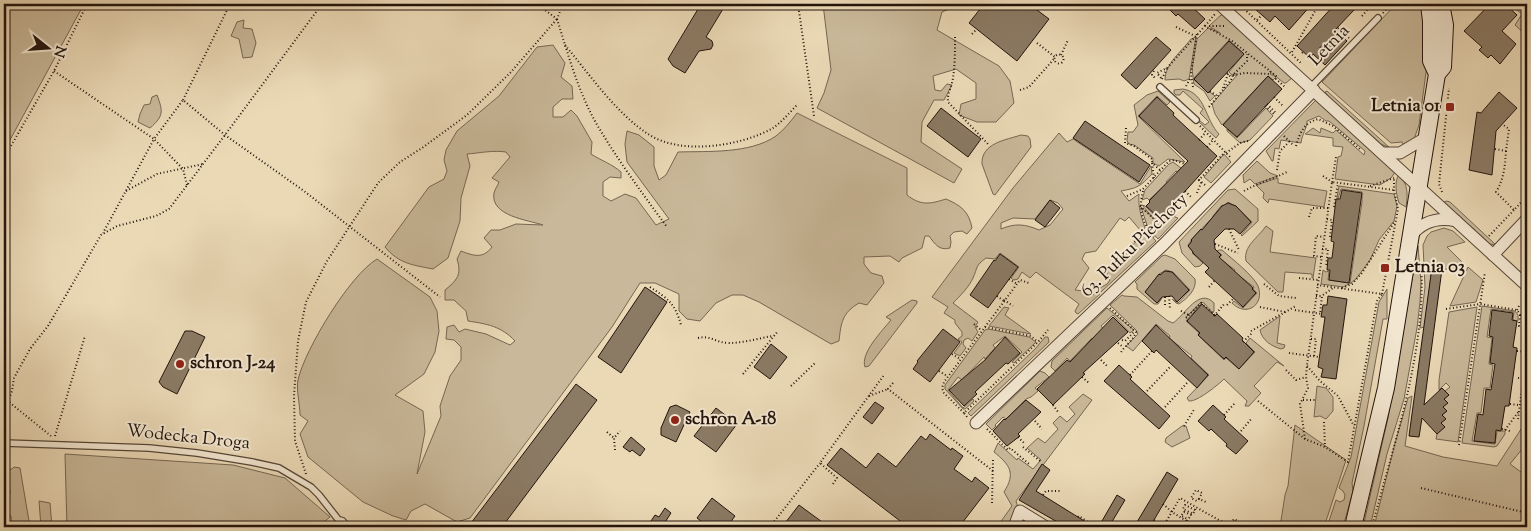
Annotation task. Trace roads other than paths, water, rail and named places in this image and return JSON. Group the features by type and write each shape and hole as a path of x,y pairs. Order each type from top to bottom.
{"main road":[{"path":"1429,4 1431,60 1437,74"},
{"path":"1353,527 1386,388 1437,74 1443,66 1445,25 1443,4"}],"street":[{"path":"1220,5 1314,86 1384,153 1397,174 1419,188 1527,286"},
{"name":"63. Pułku Piechoty","path":"978,421 1164,244 1314,86"},
{"path":"1384,153 1400,153 1427,137"},
{"path":"1493,254 1527,219"},
{"path":"1411,236 1420,227 1436,220 1457,221"},
{"path":"1014,527 1020,511 1046,527"}],"lane":[{"name":"Letnia","path":"1314,86 1378,18"},
{"path":"1160,86 1196,120"},
{"name":"Wodecka Droga","path":"4,443 150,448 197,453 279,468 311,487 343,525"}],"place":[{"name":"Letnia 01","path":"1450,107"},
{"name":"Letnia 03","path":"1385,268"},
{"name":"schron J-24","path":"180,364"},
{"name":"schron A-18","path":"675,420"}]}
